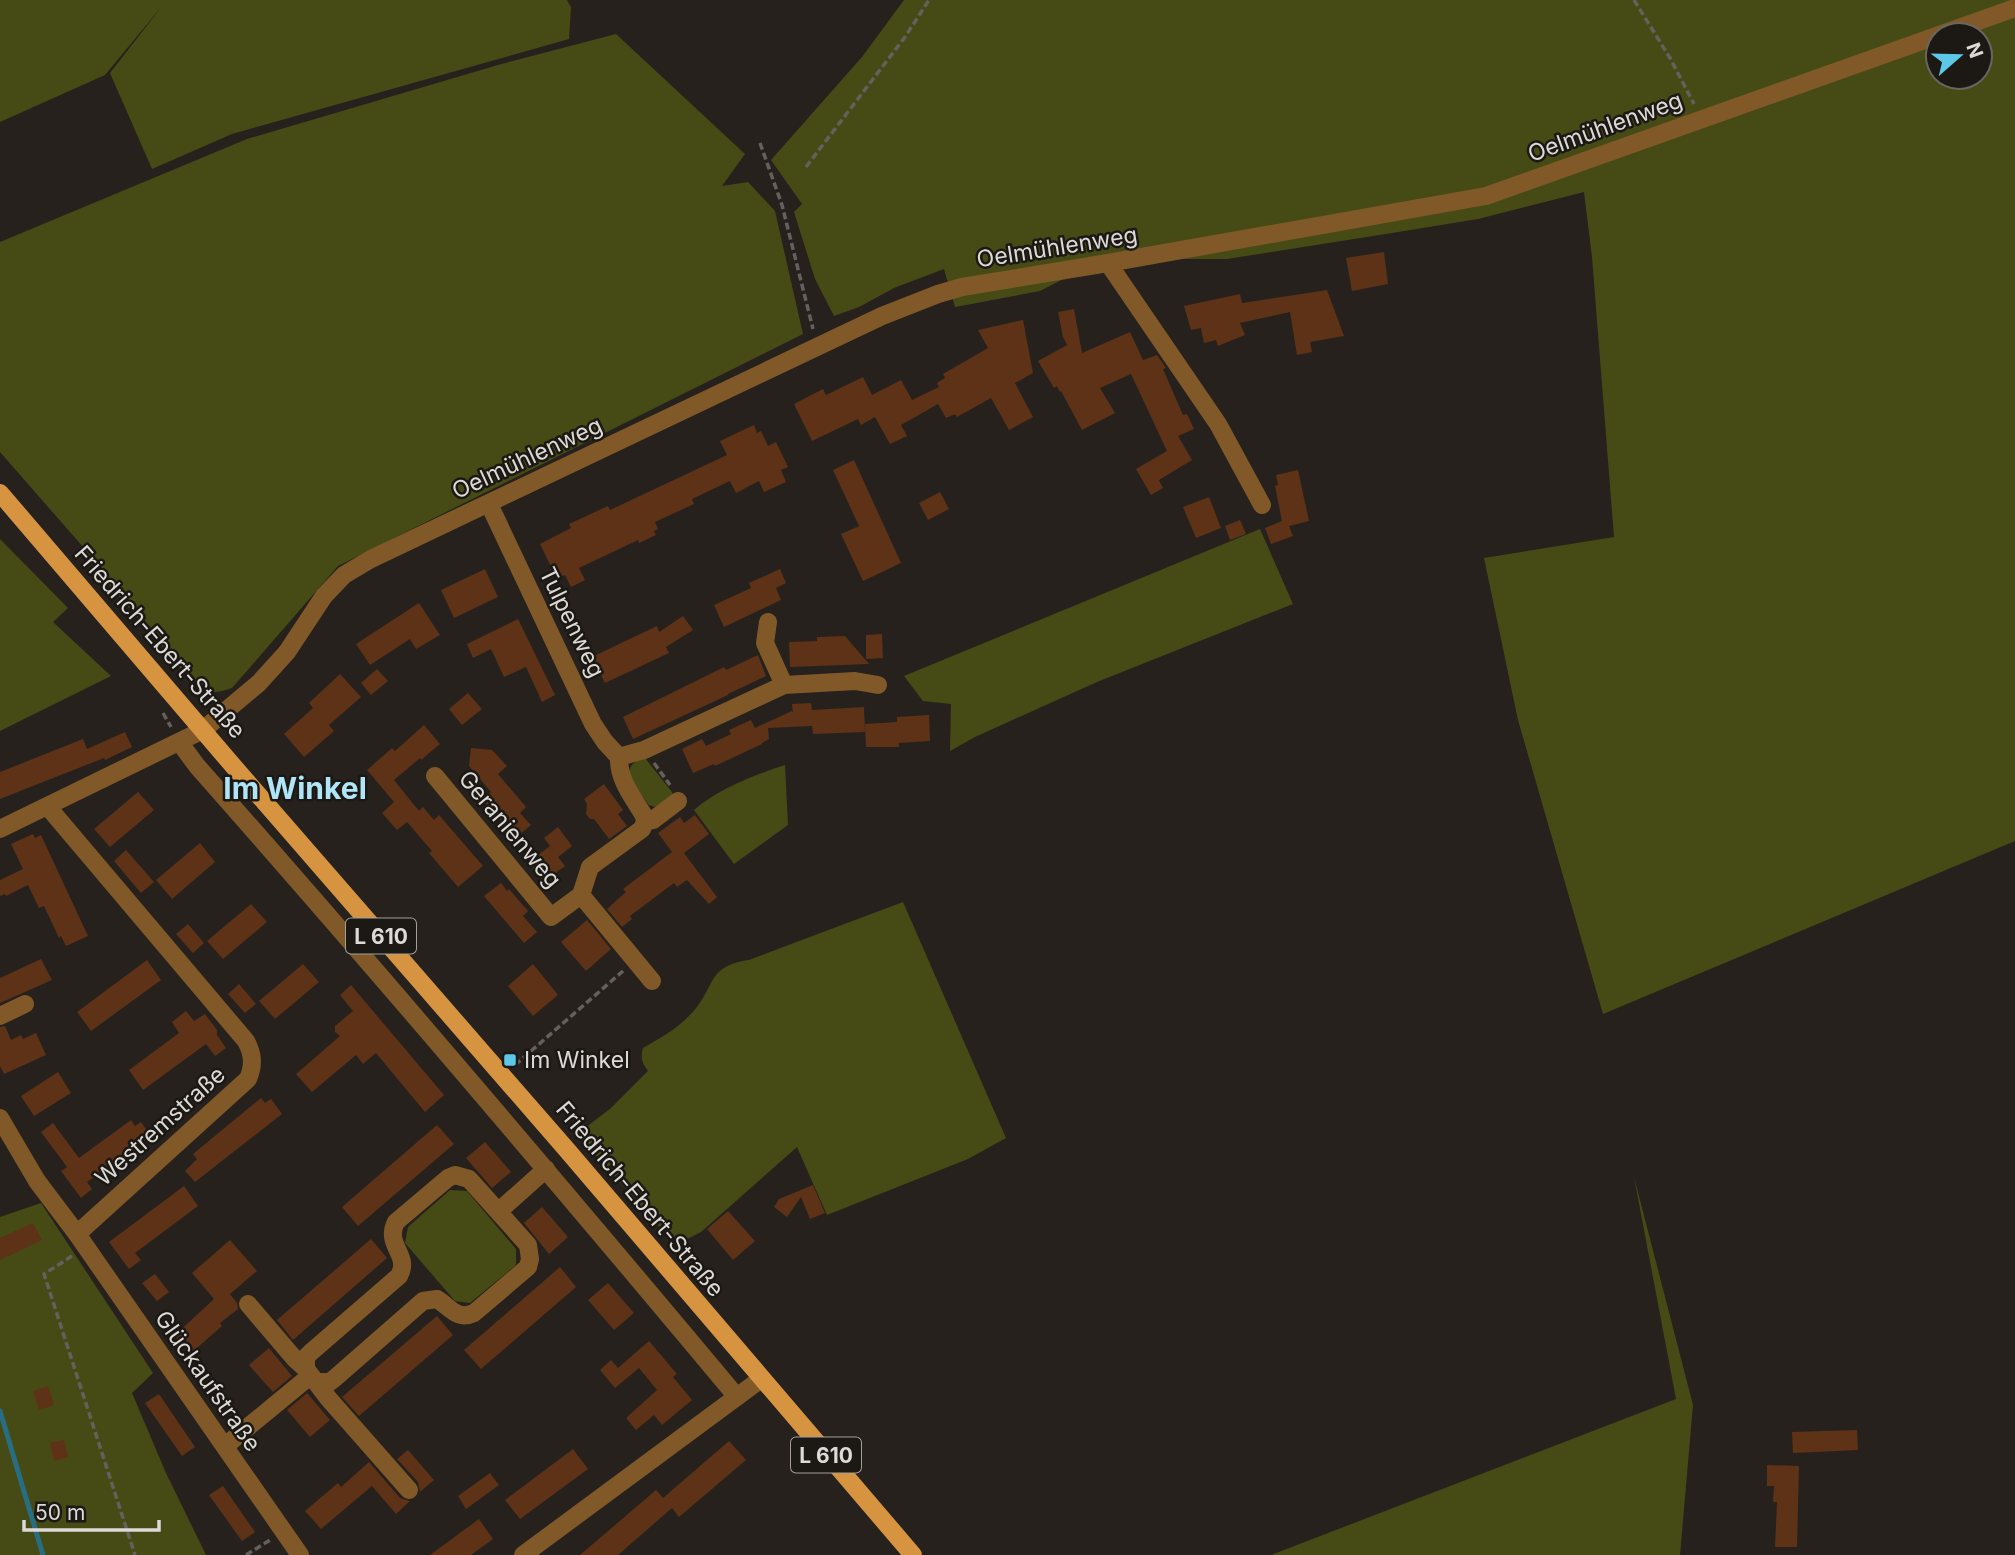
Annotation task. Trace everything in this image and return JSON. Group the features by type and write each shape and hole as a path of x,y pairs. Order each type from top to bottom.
{"main road":[{"name":"Friedrich-Ebert-Straße","path":"0,493 913,1555"}],"street":[{"name":"Oelmühlenweg","path":"203,730 259,683 287,652 324,596 344,575 371,559 882,316 956,288 1486,196 2015,8"},
{"path":"1108,263 1218,424 1262,505"},
{"name":"Tulpenweg","path":"489,504 593,724 619,757 618,767 622,780 644,816 644,826"},
{"path":"768,622 765,643 785,685"},
{"path":"619,757 644,750 785,685 855,681 878,685"},
{"path":"0,829 203,730"},
{"path":"180,743 737,1396"},
{"name":"Geranienweg","path":"435,776 551,917 581,895 590,867 678,801"},
{"name":"Westremstraße","path":"48,807 246,1041 253,1060 248,1079 81,1241"},
{"name":"Geranienweg","path":"581,895 652,981"},
{"path":"0,1016 25,1004"},
{"path":"0,1118 37,1181 81,1241"},
{"path":"499,1211 546,1169"},
{"path":"455,1175 469,1179 528,1245 528,1267 474,1313 467,1316 457,1315 437,1299 423,1301 330,1382 311,1376 306,1357 399,1276 403,1261 394,1243 393,1228 396,1222 448,1178 455,1175"},
{"name":"Glückaufstraße","path":"81,1241 300,1555"},
{"path":"248,1304 409,1490"},
{"path":"225,1446 311,1376"},
{"path":"523,1555 761,1379"}],"path":[{"path":"806,167 905,37 929,0"},
{"path":"1634,0 1670,58 1702,118"},
{"path":"760,143 782,205 816,348"},
{"path":"644,750 678,796 678,801"},
{"path":"515,1065 635,961"},
{"path":"81,1241 44,1275 135,1555"},
{"path":"246,1555 284,1532"}],"green space":[{"path":"0,0 567,0 571,7 569,39 232,134 152,169 110,73 163,5 105,75 0,122"},
{"path":"904,0 2015,0 2015,841 1603,1014 1518,720 1484,558 1614,537 1592,257 1584,192 1478,219 1392,233 1227,259 1179,259 1075,273 1040,291 955,307 944,269 894,288 859,307 834,316 815,279 794,212 802,204 771,160 862,57"},
{"path":"616,34 745,154 722,186 748,182 775,211 803,334 338,566 232,688 214,692 200,687 190,679 107,582 84,548 0,452 0,242 247,139 498,65"},
{"path":"1260,529 1293,604 1097,682 950,751 951,704 923,701 904,676"},
{"path":"0,539 68,608 53,622 111,676 0,731"},
{"path":"645,758 673,796 655,807 649,805 628,777 633,764"},
{"path":"785,765 788,825 734,864 694,810 737,783"},
{"path":"903,902 1006,1138 968,1159 827,1215 797,1147 701,1232 683,1241 668,1237 586,1144 585,1128 611,1108 648,1071 642,1060 643,1048 692,1013 713,979 725,967"},
{"path":"1634,1177 1693,1405 1680,1555 1271,1555 1676,1399"},
{"path":"450,1190 467,1191 516,1249 516,1265 470,1303 455,1301 405,1243 408,1227"},
{"path":"41,1203 153,1373 132,1393 166,1473 206,1555 0,1555 0,1217"}],"building":[{"path":"1384,252 1388,284 1352,291 1346,258"},
{"path":"1327,290 1344,336 1310,342 1312,352 1297,355 1290,312 1240,323 1245,335 1218,346 1216,340 1204,343 1201,328 1191,330 1184,306 1240,294 1242,303"},
{"path":"1074,309 1082,353 1130,332 1143,360 1157,355 1166,368 1163,369 1183,415 1187,414 1194,429 1178,436 1192,460 1159,480 1163,488 1151,495 1136,469 1167,451 1131,374 1100,388 1115,413 1082,430 1061,391 1057,386 1054,388 1038,361 1067,345 1058,312"},
{"path":"1023,320 1033,373 1015,383 1033,417 1009,430 991,398 957,417 955,414 946,418 938,404 901,425 907,436 890,444 875,417 861,425 858,419 812,441 794,404 823,389 826,395 863,377 872,395 901,380 912,400 939,387 937,383 945,378 943,374 988,348 978,330"},
{"path":"754,425 757,433 761,431 768,446 776,442 788,467 781,470 786,482 764,492 759,481 736,493 730,481 692,499 694,504 655,522 658,529 654,531 656,535 639,543 638,540 579,568 585,580 571,587 565,575 562,576 559,571 554,573 540,544 571,528 569,524 608,506 610,510 727,455 720,441"},
{"path":"854,460 901,563 863,581 841,534 859,526 833,470"},
{"path":"1298,470 1309,521 1289,526 1293,536 1271,544 1265,528 1282,521 1275,486 1278,485 1276,475"},
{"path":"940,492 949,509 928,520 919,503"},
{"path":"1209,497 1221,528 1196,538 1183,507"},
{"path":"1240,520 1246,534 1230,540 1225,526"},
{"path":"485,569 498,597 454,618 441,590"},
{"path":"780,569 786,583 776,588 781,600 724,627 714,605 751,588 749,583"},
{"path":"419,603 440,635 416,649 410,639 370,665 356,644"},
{"path":"683,616 693,630 666,647 669,653 605,683 592,657 657,626 659,632"},
{"path":"518,619 555,695 542,702 526,667 504,677 491,649 473,658 467,644"},
{"path":"882,634 883,658 866,659 866,635"},
{"path":"845,636 869,664 790,667 789,642"},
{"path":"758,655 766,676 633,739 623,717 724,667 726,670"},
{"path":"377,669 388,681 371,695 361,683"},
{"path":"340,674 361,697 329,725 334,731 304,757 284,734 313,708 309,703"},
{"path":"468,693 482,709 462,725 449,709"},
{"path":"811,703 812,710 864,707 865,732 813,734 812,726 768,728 769,739 762,744 693,773 682,749 702,739 706,746 731,734 729,730 751,720 755,728 792,711 793,713 792,704"},
{"path":"929,715 930,741 899,743 899,747 866,747 865,724 897,722 897,717"},
{"path":"424,725 440,744 394,780 419,811 423,807 434,820 439,815 483,866 458,887 407,822 397,830 382,813 394,802 367,770 392,748 395,751"},
{"path":"125,732 132,747 105,760 104,758 0,799 0,772 83,739 87,749"},
{"path":"471,748 492,750 507,766 498,774 526,807 520,813 531,825 512,841 502,829 505,826 482,799 491,792 469,766"},
{"path":"604,784 623,810 618,814 627,826 609,839 594,819 590,819 586,814 587,804 584,799"},
{"path":"138,792 154,810 110,847 94,829"},
{"path":"695,815 709,834 684,853 717,897 709,904 687,880 677,887 674,883 630,916 632,919 622,927 607,909 626,892 623,889 672,852 658,833 680,817 684,823"},
{"path":"558,827 572,846 558,857 565,866 543,882 529,862 550,846 554,851 544,838"},
{"path":"33,834 35,838 41,835 88,936 66,946 61,936 59,938 44,906 39,908 28,885 6,896 0,896 0,880 23,869 11,844"},
{"path":"200,843 215,862 172,899 156,880"},
{"path":"126,850 154,882 141,893 114,861"},
{"path":"501,883 528,911 523,916 537,932 524,943 484,896"},
{"path":"251,904 267,922 223,959 207,941"},
{"path":"587,920 611,949 586,971 561,942"},
{"path":"188,924 204,943 193,953 176,934"},
{"path":"41,959 52,980 0,1003 0,978"},
{"path":"147,960 161,980 91,1031 77,1012"},
{"path":"303,964 319,982 275,1019 259,1001"},
{"path":"533,964 558,995 533,1016 508,986"},
{"path":"239,984 256,1004 245,1013 228,994"},
{"path":"351,985 444,1095 425,1112 376,1053 363,1064 356,1055 312,1092 296,1074 340,1036 335,1032 335,1026 353,1011 340,995"},
{"path":"186,1011 194,1021 205,1014 226,1048 215,1056 206,1044 143,1090 129,1070 179,1033 172,1022"},
{"path":"5,1026 11,1040 21,1035 23,1039 36,1033 46,1055 4,1074 0,1066 0,1027"},
{"path":"58,1072 71,1093 34,1116 21,1096"},
{"path":"261,1098 265,1103 271,1099 282,1114 195,1182 185,1171 197,1159 193,1154"},
{"path":"131,1120 135,1126 141,1122 151,1136 87,1182 92,1189 81,1198 61,1171 67,1167 41,1132 53,1123 79,1158"},
{"path":"437,1125 454,1144 358,1226 342,1207"},
{"path":"485,1142 511,1172 492,1188 466,1158"},
{"path":"813,1185 825,1213 810,1219 801,1197 787,1217 774,1207 779,1199"},
{"path":"184,1186 198,1206 135,1253 141,1260 129,1269 109,1242"},
{"path":"542,1207 568,1237 549,1254 524,1223"},
{"path":"728,1211 755,1241 733,1260 707,1229"},
{"path":"33,1223 42,1240 0,1260 0,1238"},
{"path":"371,1239 387,1258 293,1340 277,1320"},
{"path":"230,1240 257,1271 230,1294 238,1309 190,1354 174,1336 214,1299 192,1273"},
{"path":"560,1267 576,1287 481,1369 464,1350"},
{"path":"155,1274 169,1292 157,1301 142,1283"},
{"path":"608,1283 634,1313 614,1330 588,1300"},
{"path":"437,1316 453,1335 359,1416 342,1397"},
{"path":"649,1341 677,1374 673,1377 692,1400 662,1425 654,1415 636,1430 626,1418 657,1390 639,1368 615,1388 600,1370 611,1360 618,1368"},
{"path":"269,1348 292,1376 273,1392 249,1365"},
{"path":"48,1386 54,1405 39,1410 33,1391"},
{"path":"307,1393 330,1420 310,1437 287,1410"},
{"path":"159,1394 195,1447 182,1456 145,1403"},
{"path":"1857,1430 1858,1450 1793,1453 1792,1432"},
{"path":"64,1440 68,1457 54,1461 50,1443"},
{"path":"729,1441 746,1460 679,1517 672,1508 618,1555 580,1555 656,1490 663,1498"},
{"path":"573,1449 588,1469 520,1519 505,1500"},
{"path":"408,1450 434,1480 420,1492 418,1482 397,1459"},
{"path":"369,1462 400,1498 410,1501 396,1514 372,1486 321,1529 305,1511 338,1483 341,1487"},
{"path":"1767,1465 1799,1466 1797,1547 1775,1547 1777,1502 1773,1502 1774,1486 1767,1486"},
{"path":"490,1473 499,1485 466,1509 458,1496"},
{"path":"223,1486 255,1532 242,1541 209,1495"},
{"path":"479,1519 493,1539 471,1555 430,1555"}],"waterway":[{"path":"0,1411 43,1555"}],"place":[{"name":"Im Winkel","path":"510,1060"}],"district":[{"name":"Im Winkel","path":"295,788"}]}
